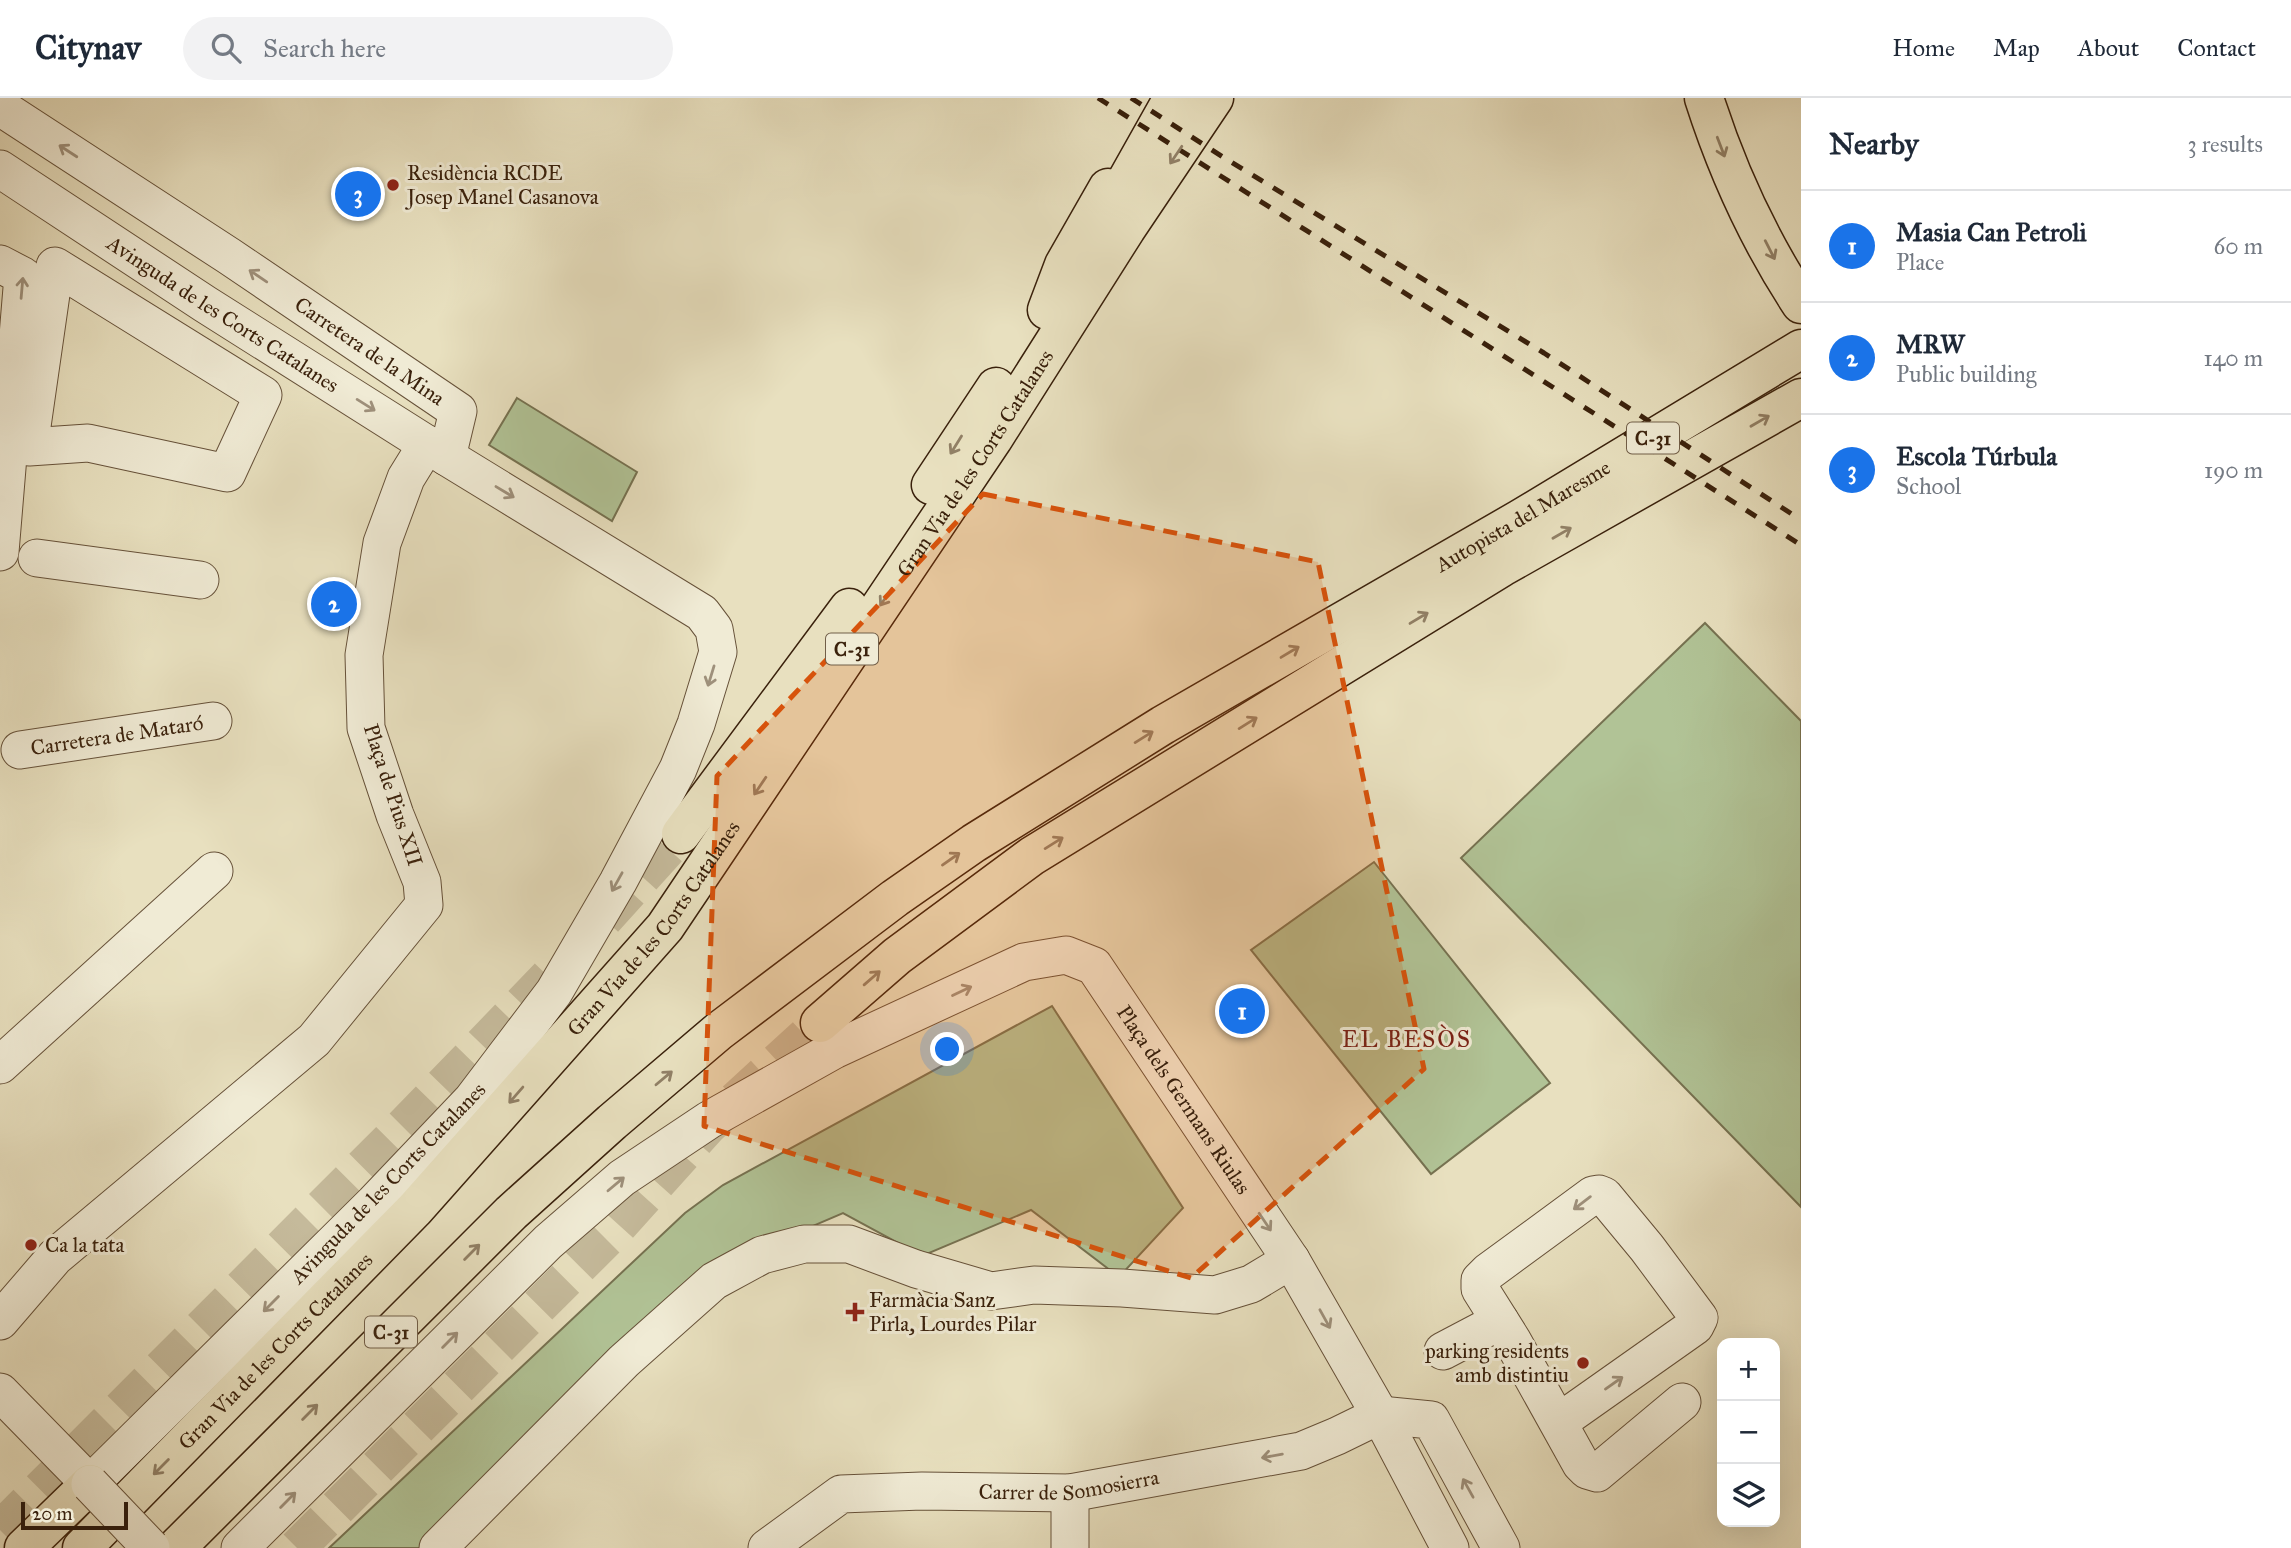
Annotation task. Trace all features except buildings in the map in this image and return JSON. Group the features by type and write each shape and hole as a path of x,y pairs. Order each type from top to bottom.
{"main road":[{"path":"1047,310 1064,265 1159,98"},
{"path":"681,834 828,638 902,531 1112,209 1173,98"},
{"name":"Gran Via de les Corts Catalanes","path":"82,1548 415,1209 664,927 993,439 1126,229 1214,98"},
{"path":"1704,98 1721,150 1741,195 1782,275 1801,303"},
{"name":"Autopista del Maresme","path":"176,1548 510,1213 719,1031 895,898 974,843 1163,725 1520,519 1801,349"},
{"path":"993,439 1009,369"},
{"path":"820,1023 897,956 1032,856 1502,567 1801,398"},
{"path":"1298,692 1430,570"},
{"path":"24,1548 90,1484"}],"street":[{"name":"Carretera de la Mina","path":"10,176 13,116"},
{"name":"Carretera de la Mina","path":"13,116 272,285 458,411 437,450"},
{"name":"Avinguda de les Corts Catalanes","path":"10,176 172,283 702,613 714,629 718,652 696,724 678,769 554,992 472,1100 374,1203 90,1484"},
{"path":"0,264 23,276 0,552"},
{"path":"55,267 263,395 227,473 88,443 29,447 55,267"},
{"name":"Plaça de Pius XII","path":"0,1321 55,1257 314,1040 424,905 422,882 395,815 366,728 364,655 382,543 406,478 437,450"},
{"path":"37,558 200,580"},
{"name":"Carretera de Mataró","path":"20,750 213,721"},
{"path":"0,1065 214,871"},
{"name":"Plaça dels Germans Riulas","path":"240,1548 548,1242 622,1178 709,1119 834,1050 1024,962 1066,956 1094,966 1291,1260 1380,1415 1450,1548"},
{"path":"1559,1422 1696,1326 1699,1318 1647,1248 1604,1196 1598,1194 1593,1195 1480,1280 1480,1289 1581,1464 1587,1470 1597,1473 1682,1402"},
{"path":"438,1548 624,1361 714,1281 762,1255 804,1244 849,1244 916,1269 991,1291 1034,1285 1215,1295 1251,1284 1291,1260"},
{"path":"1443,1351 1500,1321"},
{"path":"0,1392 151,1548"},
{"path":"1380,1415 1431,1420 1501,1548"},
{"name":"Carrer de Somosierra","path":"767,1548 841,1494 922,1491 1070,1493 1301,1451 1380,1415"},
{"path":"1070,1493 1070,1548"}],"highlighted area":[{"path":"983,494 1318,562 1424,1069 1191,1278 704,1126 717,776"}],"green space":[{"path":"517,398 637,472 612,521 489,445"},
{"path":"1705,623 1801,721 1801,1207 1461,858"},
{"path":"1374,862 1550,1083 1431,1174 1251,950"},
{"path":"1052,1006 1183,1208 1119,1277 1031,1210 922,1256 843,1213 703,1273 436,1548 329,1548 685,1213 723,1185"}],"tunnel":[{"path":"604,919 681,834"},
{"path":"0,1530 406,1124 558,967"},
{"path":"297,1548 609,1236 708,1126 820,1023"}],"railway":[{"path":"1098,98 1801,545"},
{"path":"1131,98 1544,353 1801,520"}],"place":[{"name":"Residència RCDE Josep Manel Casanova","path":"393,185"},
{"name":"Escola Túrbula","path":"358,194"},
{"name":"MRW","path":"334,604"},
{"name":"Masia Can Petroli","path":"1242,1011"},
{"name":"Ca la tata","path":"31,1245"},
{"name":"Farmàcia Sanz Pirla, Lourdes Pilar","path":"855,1312"},
{"name":"parking residents amb distintiu","path":"1583,1363"}],"district":[{"name":"EL BESÒS","path":"1407,1039"}]}
